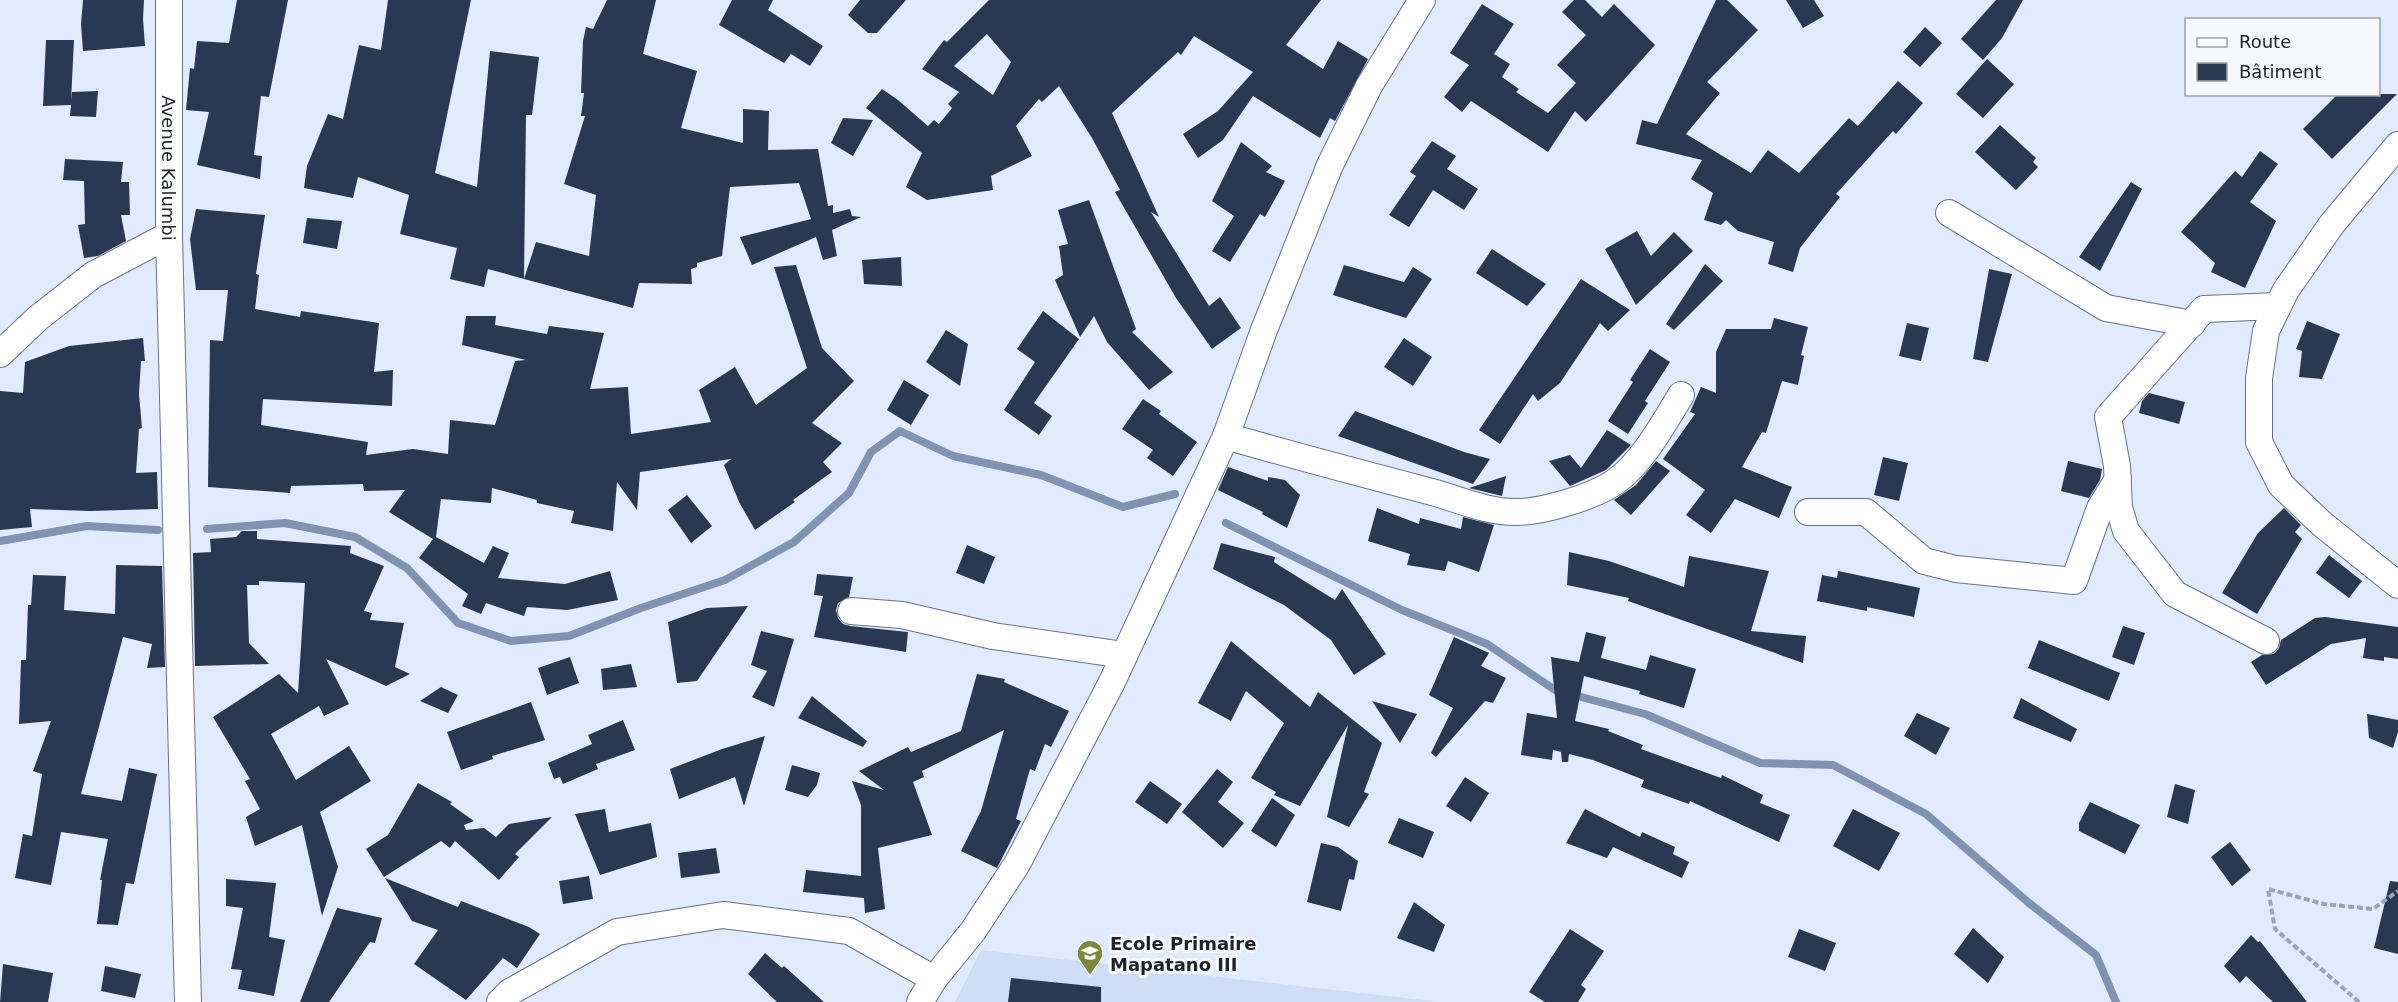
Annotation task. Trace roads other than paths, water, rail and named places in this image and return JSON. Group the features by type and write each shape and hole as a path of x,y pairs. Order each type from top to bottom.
{"street":[{"name":"Avenue Kalumbi","path":"0,354 38,318 93,275 169,235 169,0"},
{"path":"920,1002 934,979 973,931 1017,864 1057,790 1124,655 1226,436 1264,330 1330,165 1369,86 1422,0"},
{"path":"2398,145 2332,224 2286,290 2266,331 2259,378 2259,441 2281,485 2322,524 2398,585"},
{"path":"1949,213 2106,308 2192,324"},
{"path":"169,235 188,1002"},
{"path":"2266,641 2175,594 2126,531 2120,507 2108,417 2204,309 2278,306"},
{"path":"1226,436 1489,510 1518,512 1572,502 1616,482 1649,447 1681,395"},
{"path":"1808,512 1866,512 1924,561 1956,569 2074,581 2100,508 2118,479"},
{"path":"851,611 902,615 993,636 1124,655"},
{"path":"501,1002 510,992 617,932 723,915 849,931 934,979"}],"waterway":[{"path":"207,529 285,523 355,537 407,568 458,623 511,641 569,636 641,608 725,580 794,542 849,493 871,452 900,431 953,456 1041,475 1123,507 1175,494"},
{"path":"1226,523 1402,610 1487,644 1555,690 1645,714 1760,763 1833,765 1926,814 2029,903 2096,955 2116,1002"},
{"path":"0,541 87,526 158,530"}],"place":[{"name":"Ecole Primaire Mapatano III","path":"1090,976"}]}
